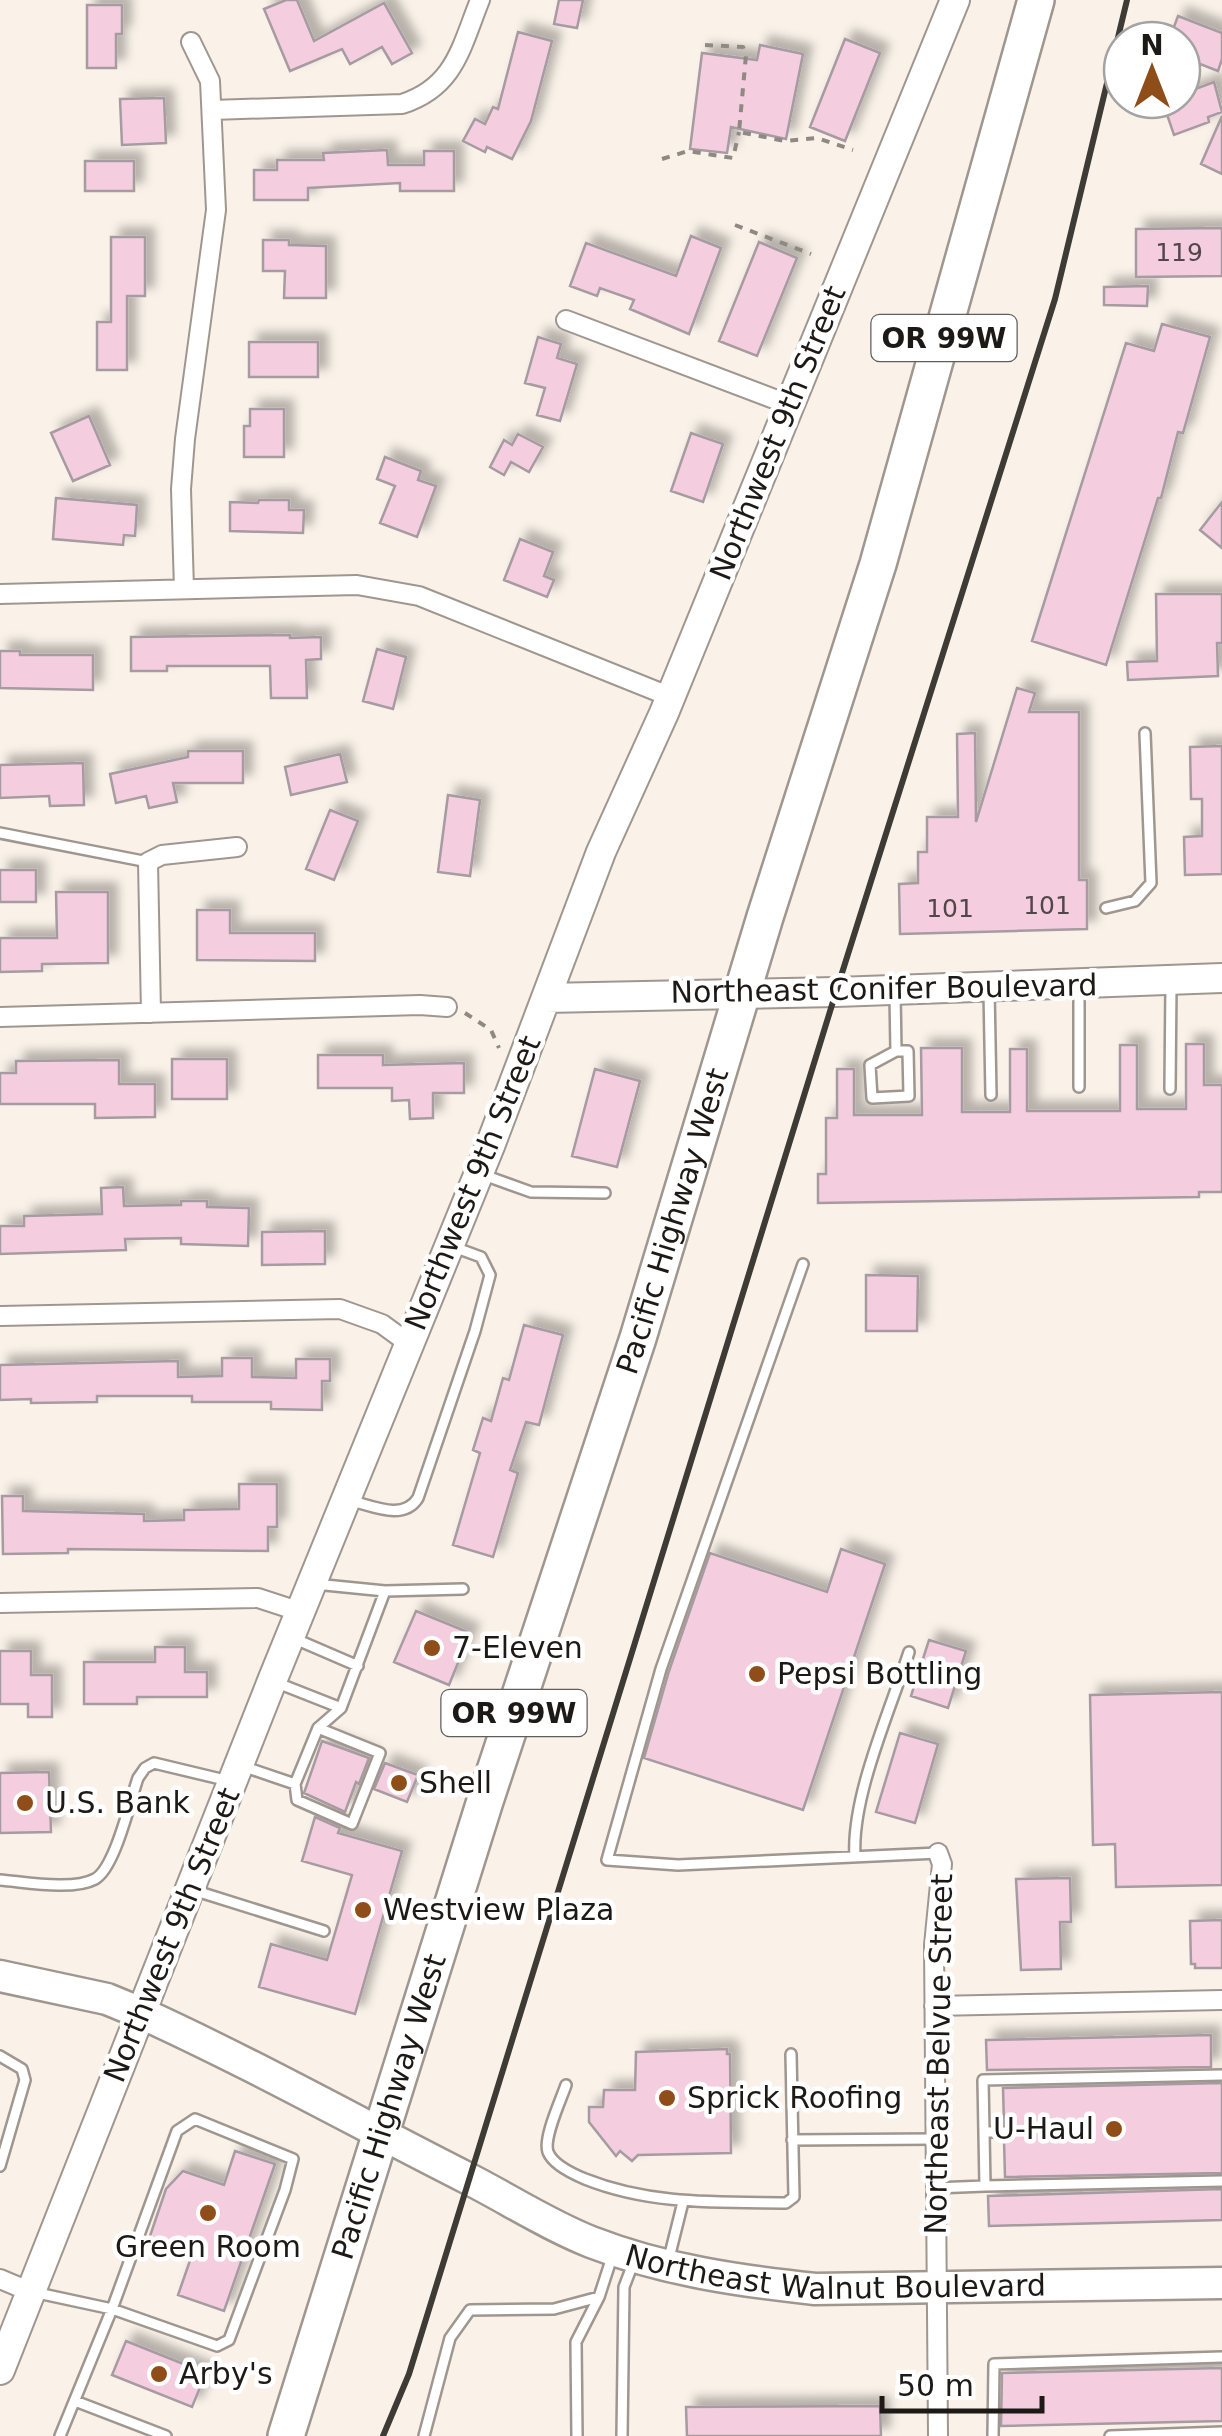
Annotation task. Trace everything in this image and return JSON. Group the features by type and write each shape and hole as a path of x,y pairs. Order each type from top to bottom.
{"highway":[{"name":"Pacific Highway West","path":"286,2436 473,1838 638,1338 764,917 878,564 1036,0"}],"main road":[{"name":"Northeast Walnut Boulevard","path":"0,1976 107,1998 142,2013 469,2179 537,2218 668,2266 815,2290 1222,2284"}],"street":[{"path":"212,110 402,104 423,98 450,74 480,0"},
{"name":"Northwest 9th Street","path":"0,2370 272,1681 479,1173 601,852 671,696 955,0"},
{"path":"184,589 184,439 216,210 212,110 204,64 191,42"},
{"path":"566,320 790,405"},
{"path":"0,594 382,588 419,596 671,696"},
{"path":"151,1013 148,862 162,855 237,847"},
{"name":"Northeast Conifer Boulevard","path":"546,998 1222,978"},
{"path":"0,1016 447,1007"},
{"path":"0,1316 340,1309 382,1324 408,1342"},
{"path":"0,1603 258,1598 296,1624"},
{"name":"Northeast Belvue Street","path":"938,1853 942,1864 934,1945 938,2436"},
{"path":"934,2006 1222,2000"},
{"path":"0,2279 31,2292"}],"lane":[{"path":"1106,908 1134,901 1151,883 1145,733"},
{"path":"0,833 148,862"},
{"path":"1170,1089 1171,980"},
{"path":"1079,984 1079,1087"},
{"path":"989,987 990,1095"},
{"path":"896,990 896,1051"},
{"path":"896,1051 908,1051 909,1096 872,1098 870,1065 896,1051"},
{"path":"479,1173 531,1192 606,1193"},
{"path":"346,1499 402,1512 412,1509 418,1498 490,1275 481,1257 449,1246"},
{"path":"803,1264 661,1669 607,1860 678,1865 938,1853"},
{"path":"312,1584 385,1591 463,1590"},
{"path":"318,1728 380,1753 352,1824 298,1800 295,1784 318,1728 341,1708 385,1591"},
{"path":"296,1624 358,1666"},
{"path":"855,1857 854,1838 864,1789 908,1652"},
{"path":"272,1681 341,1708"},
{"path":"0,1880 75,1884 95,1879 107,1868 138,1778 154,1764 295,1784"},
{"path":"190,1889 324,1930"},
{"path":"566,2085 546,2143 552,2159 572,2174 615,2191 683,2202 791,2202 791,2054"},
{"path":"0,2056 22,2069 25,2080 0,2166"},
{"path":"985,2186 983,2080 1222,2074"},
{"path":"31,2292 112,2309 218,2346 228,2340 286,2190 293,2159 196,2119 177,2131 112,2309 60,2436"},
{"path":"984,2132 1004,2132"},
{"path":"792,2140 934,2138"},
{"path":"936,2188 1222,2181"},
{"path":"668,2266 683,2202"},
{"path":"577,2436 576,2342 625,2253"},
{"path":"622,2436 625,2253"},
{"path":"424,2436 450,2338 470,2310 554,2308 599,2297"},
{"path":"993,2436 994,2364 1222,2357"},
{"path":"75,2401 166,2436"},
{"path":"1110,2436 1222,2432"}],"path":[{"path":"662,159 688,151 733,158 746,56 742,47 736,45 705,45"},
{"path":"739,132 785,141 817,138 854,150"},
{"path":"736,225 811,254"},
{"path":"447,1007 469,1014 490,1030 500,1051 520,1068"}],"building":[{"path":"297,0 314,41 384,3 412,53 392,64 382,47 350,64 342,49 290,71 264,9"},
{"path":"559,0 583,0 577,28 554,24"},
{"path":"87,5 122,5 122,34 116,34 116,68 87,68"},
{"path":"1202,25 1222,33 1218,71 1202,65"},
{"path":"518,32 552,41 531,121 512,159 463,141 475,119 485,124 493,107 498,109"},
{"path":"845,39 880,53 845,141 810,127"},
{"path":"760,45 803,54 786,139 731,127 727,153 690,149 702,53 757,60"},
{"path":"1214,82 1222,112 1208,117 1209,122 1174,135 1169,120 1202,120 1202,86"},
{"path":"164,98 166,143 122,145 120,99"},
{"path":"1222,116 1222,174 1201,164"},
{"path":"387,150 388,165 424,165 424,151 454,151 454,191 400,191 400,183 308,188 308,200 254,200 254,170 277,170 277,160 324,160 323,153"},
{"path":"85,161 134,161 134,191 85,191"},
{"path":"1222,228 1222,276 1136,277 1136,229"},
{"path":"691,236 721,248 689,334 630,309 634,300 600,288 597,296 570,286 586,243 676,276"},
{"path":"111,237 145,237 145,296 127,296 127,370 97,370 97,322 111,322"},
{"path":"263,240 326,246 326,298 284,298 285,271 263,271"},
{"path":"759,242 797,258 757,356 719,341"},
{"path":"1148,286 1147,306 1104,305 1104,287"},
{"path":"1162,324 1210,337 1183,433 1178,432 1161,498 1106,665 1032,641 1126,343 1154,351"},
{"path":"538,337 561,344 557,358 577,364 560,421 537,415 545,388 525,383"},
{"path":"249,342 318,342 318,377 249,377"},
{"path":"250,409 284,409 284,457 244,457 244,426 250,426"},
{"path":"89,416 110,465 73,481 51,433"},
{"path":"691,433 723,444 703,502 671,491"},
{"path":"518,434 543,447 529,472 511,462 504,475 490,467 504,440 512,445"},
{"path":"385,457 421,471 418,480 436,486 417,537 380,523 395,486 377,479"},
{"path":"56,498 137,505 135,536 124,535 123,545 53,539"},
{"path":"289,500 289,510 304,510 303,533 230,531 230,502"},
{"path":"1222,502 1222,548 1200,530"},
{"path":"520,539 553,552 544,576 554,580 547,597 504,580"},
{"path":"1156,594 1222,594 1218,676 1128,680 1127,662 1157,661"},
{"path":"131,637 321,637 321,659 306,660 307,698 271,698 270,666 167,666 167,671 131,671"},
{"path":"377,649 406,657 393,709 363,701"},
{"path":"0,651 20,651 20,655 93,655 93,690 0,688"},
{"path":"1017,688 1035,693 1029,712 1079,712 1079,880 1087,880 1087,929 900,934 899,884 918,883 918,852 927,852 927,817 958,817 957,734 975,733 976,822"},
{"path":"1222,746 1222,874 1185,875 1184,837 1202,836 1202,799 1191,799 1190,747"},
{"path":"188,751 243,751 243,783 173,783 177,802 149,808 146,796 116,803 110,774 188,757"},
{"path":"340,754 347,782 291,795 285,767"},
{"path":"83,763 84,805 50,806 49,796 0,798 0,765"},
{"path":"448,795 480,800 470,876 438,872"},
{"path":"330,810 358,821 334,880 306,869"},
{"path":"0,870 36,870 36,902 0,902"},
{"path":"56,892 108,892 108,963 42,964 42,971 0,972 0,938 57,938"},
{"path":"197,910 230,910 230,933 315,933 315,961 197,960"},
{"path":"1186,1044 1204,1044 1204,1085 1222,1085 1222,1192 1199,1192 1199,1197 818,1203 818,1174 826,1174 826,1118 837,1118 837,1069 854,1069 854,1115 922,1115 921,1048 962,1048 962,1112 1010,1112 1010,1049 1027,1049 1027,1111 1120,1111 1120,1045 1137,1045 1137,1109 1186,1109"},
{"path":"318,1055 383,1055 383,1065 464,1063 464,1093 433,1093 433,1118 410,1119 409,1100 392,1101 392,1088 318,1088"},
{"path":"172,1059 227,1059 227,1099 172,1099"},
{"path":"119,1060 119,1084 155,1084 155,1117 95,1118 95,1104 0,1104 0,1073 16,1073 16,1061"},
{"path":"595,1069 640,1081 617,1167 572,1156"},
{"path":"123,1187 124,1206 207,1201 207,1207 249,1208 248,1246 181,1244 181,1238 125,1239 126,1250 0,1254 0,1226 24,1226 24,1216 102,1214 101,1188"},
{"path":"325,1231 325,1264 262,1265 262,1232"},
{"path":"866,1275 918,1276 917,1331 866,1331"},
{"path":"524,1325 563,1335 539,1425 526,1422 510,1470 518,1473 493,1557 453,1545 480,1453 473,1450 483,1418 491,1421 503,1378 509,1380"},
{"path":"222,1358 252,1358 252,1377 296,1378 296,1359 330,1359 330,1381 322,1381 322,1410 271,1409 271,1402 192,1402 192,1396 97,1396 97,1402 0,1400 0,1365 178,1361 178,1377 222,1376"},
{"path":"239,1484 277,1484 277,1527 268,1527 268,1551 68,1549 68,1553 3,1554 2,1496 23,1496 23,1511 144,1514 144,1521 184,1520 184,1510 239,1509"},
{"name":"Pepsi Bottling","path":"841,1549 885,1564 803,1810 644,1758 710,1553 827,1592"},
{"name":"7-Eleven","path":"416,1611 470,1633 449,1685 394,1662"},
{"path":"929,1640 966,1651 948,1708 911,1696"},
{"path":"155,1647 185,1647 185,1672 207,1672 207,1697 137,1697 137,1704 84,1704 84,1662 155,1662"},
{"path":"0,1651 31,1651 31,1675 52,1675 52,1717 28,1717 28,1704 0,1704"},
{"path":"1222,1692 1222,1885 1116,1887 1115,1844 1093,1845 1090,1695"},
{"path":"900,1733 938,1744 915,1823 876,1812"},
{"name":"Shell","path":"322,1741 369,1758 345,1812 304,1793"},
{"name":"Shell","path":"385,1763 418,1775 407,1802 374,1789"},
{"name":"U.S. Bank","path":"49,1772 51,1832 0,1833 0,1773"},
{"name":"Westview Plaza","path":"315,1817 340,1828 338,1833 402,1851 355,2014 259,1987 271,1944 327,1960 352,1875 302,1861"},
{"path":"1070,1878 1071,1922 1060,1922 1061,1969 1021,1970 1016,1879"},
{"path":"1222,1920 1222,1968 1195,1968 1191,1964 1190,1921"},
{"path":"1211,2035 1211,2067 987,2070 986,2040"},
{"name":"Sprick Roofing","path":"727,2049 731,2153 638,2155 632,2161 620,2151 616,2156 589,2122 589,2107 603,2107 604,2090 635,2090 636,2052"},
{"path":"1222,2083 1222,2173 1005,2177 1004,2140 1012,2131 1004,2124 1003,2088"},
{"name":"Green Room","path":"235,2151 275,2164 224,2311 178,2295 193,2252 150,2236 166,2189 183,2171 224,2185"},
{"path":"1222,2189 1222,2220 989,2226 988,2196"},
{"name":"Arby's","path":"126,2341 206,2373 192,2407 112,2375"},
{"path":"1222,2368 1222,2421 1001,2426 1002,2373"},
{"path":"880,2406 881,2436 687,2436 686,2407"}],"railway":[{"path":"383,2436 409,2374 836,992 1055,299 1127,0"}],"place":[{"name":"7-Eleven","path":"432,1648"},
{"name":"Pepsi Bottling","path":"757,1674"},
{"name":"Shell","path":"399,1783"},
{"name":"U.S. Bank","path":"25,1803"},
{"name":"Westview Plaza","path":"363,1910"},
{"name":"Sprick Roofing","path":"667,2098"},
{"name":"U-Haul","path":"1114,2129"},
{"name":"Green Room","path":"208,2213"},
{"name":"Arby's","path":"159,2374"}]}
